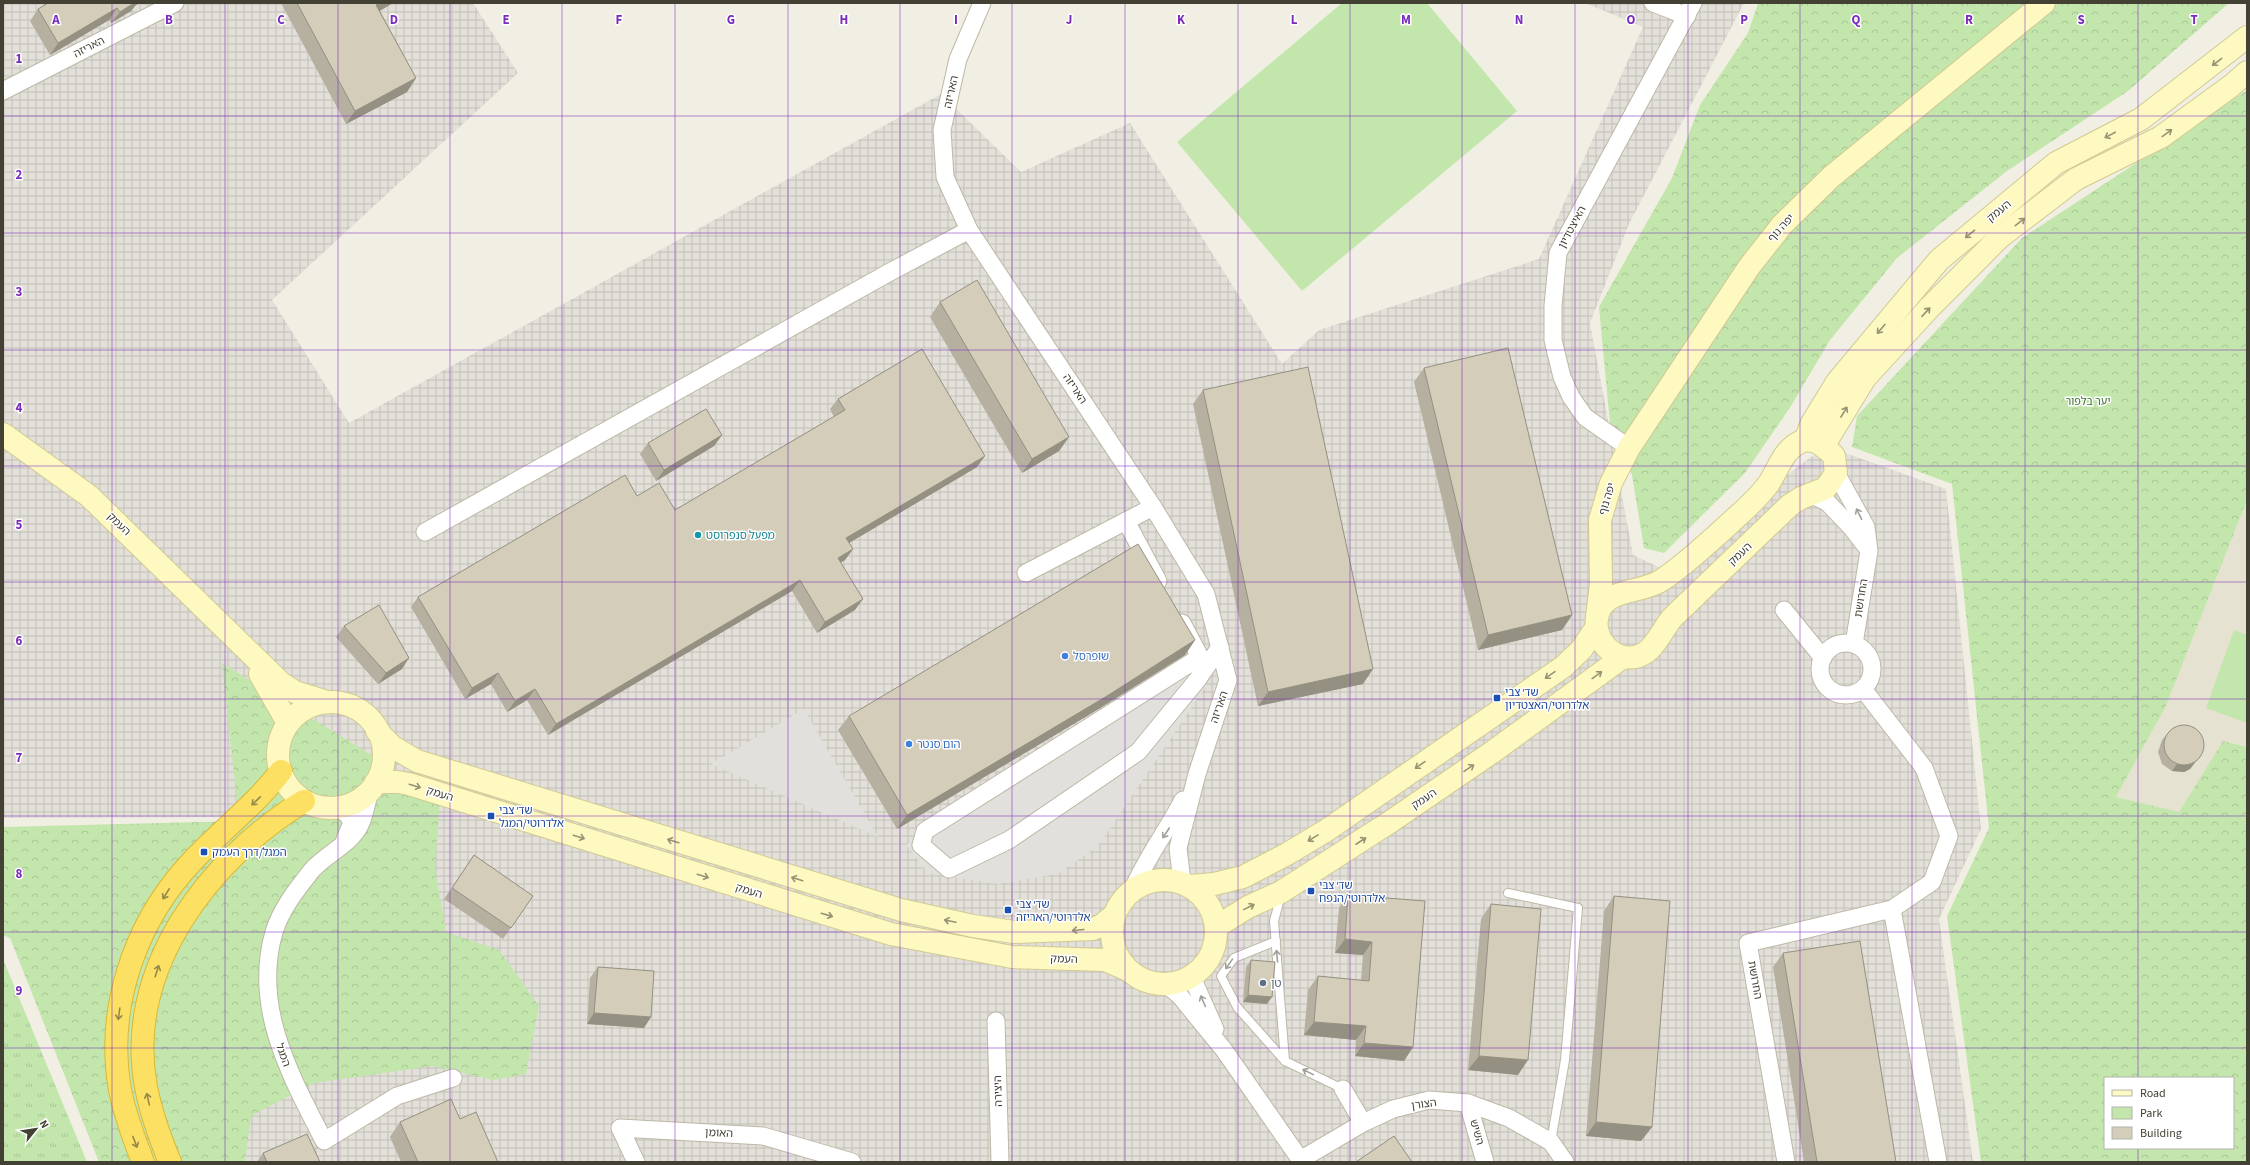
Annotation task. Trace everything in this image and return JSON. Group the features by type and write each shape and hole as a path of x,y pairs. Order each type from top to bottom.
{"highway":[{"path":"143,1162 129,1125 122,1097 116,1053 119,1015 134,952 147,924 168,889 187,867 265,792 281,771"},
{"path":"170,1162 153,1118 146,1086 143,1055 145,1021 151,990 160,963 170,937 190,905 206,886 227,863 279,816 304,801"}],"main road":[{"name":"יפה נוף","path":"1596,622 1601,584 1600,520 1611,483 1629,448 1749,267 1786,221 1818,188 1856,155 2044,3"},
{"name":"העמק","path":"1814,443 1812,423 1837,382 1939,260 2056,164 2141,119 2247,37"},
{"name":"העמק","path":"1814,443 1865,378 1930,307 2000,237 2076,179 2161,137 2231,86 2247,72"},
{"name":"העמק","path":"3,434 89,496 281,683 295,692 327,702"},
{"name":"העמק","path":"1186,884 1214,884 1242,877 1326,830 1563,667 1585,645 1596,622 1601,607 1608,600 1617,594 1647,588 1661,581 1700,550 1753,502 1769,483 1789,449 1796,443 1814,443"},
{"path":"1814,443 1834,456 1836,473"},
{"name":"העמק","path":"1216,926 1243,910 1281,892 1390,822 1491,753 1623,657 1634,657 1644,653 1652,647 1663,628 1673,617 1790,505 1810,494 1826,488 1836,473"},
{"name":"יפה נוף","path":"1600,520 1609,563 1620,582 1632,591"},
{"path":"1596,622 1599,638 1605,647 1613,653 1623,657"},
{"name":"העמק","path":"224,626 270,689 288,723"},
{"path":"377,730 383,757 382,767 373,786 357,801 337,808 315,806 304,801 289,787 281,771 278,755 279,744 288,723 305,709 327,702 349,706 359,711 367,718 393,747 417,761 901,910 1014,932 1093,929 1102,925 1113,916 1121,900 1133,889 1144,883 1157,880 1186,884 1208,903 1216,926 1215,941 1211,954 1204,966 1194,975 1181,982 1153,984 1140,979 1128,970 1117,957 1112,941 1113,916"},
{"name":"העמק","path":"373,786 398,782 409,784 891,934 1012,957 1105,960 1128,970"}],"street":[{"name":"האריזה","path":"3,91 175,3"},
{"name":"האריזה","path":"982,3 958,59 942,130 945,177 969,230 1153,507 1206,594 1228,680 1196,774 1178,848 1186,884"},
{"path":"1652,3 1690,9"},
{"name":"האיצטדיון","path":"1629,448 1585,417 1571,397 1562,378 1554,340 1553,306 1558,253 1690,9"},
{"path":"425,532 890,272 969,230"},
{"name":"החרושת","path":"1836,473 1866,527 1869,551 1854,644"},
{"path":"1810,494 1827,502 1851,527 1869,551"},
{"path":"1026,573 1153,507"},
{"path":"1126,521 1200,657"},
{"path":"1784,610 1823,658"},
{"path":"1839,644 1854,644 1867,653 1873,668 1872,676 1864,689 1847,696 1831,690 1824,684 1821,675 1823,658 1827,652 1839,644"},
{"path":"1220,647 1198,679 1138,752 1009,840 949,869 921,846 925,830 1200,657 1220,647"},
{"name":"החרושת","path":"1786,1162 1748,942 1892,909 1932,882 1949,836 1924,768 1864,689"},
{"name":"האריזה","path":"1133,889 1141,870 1168,829 1196,774"},
{"name":"המגל","path":"373,786 360,826 314,869 288,902 274,932 268,970 270,1009 280,1049 292,1078 324,1141 397,1096 453,1078"},
{"name":"המגל","path":"337,808 348,815 352,823 343,843"},
{"path":"1892,909 1938,1162"},
{"path":"1194,975 1195,984 1224,1050"},
{"path":"1167,984 1180,996 1224,1050 1301,1161"},
{"name":"היצירה","path":"996,1020 1000,1162"},
{"path":"1343,1089 1363,1123"},
{"name":"הצורן","path":"1301,1161 1363,1123 1393,1109 1430,1100 1468,1103 1509,1118 1551,1142 1565,1162"},
{"name":"השיש","path":"1468,1103 1485,1162"},
{"name":"האומן","path":"636,1162 620,1128 763,1136 852,1162"}],"lane":[{"path":"1281,892 1274,921 1285,1061"},
{"path":"1508,893 1578,908 1564,1060 1551,1142"},
{"path":"1276,941 1234,958 1221,976 1237,1007 1285,1061 1343,1089"}],"shaded area":[{"path":"3,3 473,3 518,73 272,300 349,423 941,94 1021,172 1130,123 1282,364 1319,330 1539,259 1643,27 1585,3 1744,3 1629,224 1590,323 1633,555 1661,568 1826,446 1946,489 1981,829 1939,919 1973,1162 189,1162 227,817 3,818"},
{"path":"2247,500 2247,747 2223,741 2179,813 2116,797 2166,706"},
{"path":"1199,664 1204,689 1098,846 1058,874 998,884 928,873 906,845"},
{"path":"804,709 878,837 711,764"}],"green space":[{"path":"1342,3 1427,3 1517,111 1302,291 1177,142"},
{"path":"1758,3 2229,3 2128,91 2007,171 1897,258 1830,340 1791,406 1745,473 1664,553 1644,548 1632,475 1611,434 1599,307 1672,178 1700,105 1748,33"},
{"name":"יער בלפור","path":"2247,90 2247,500 2166,706 2116,797 2179,812 2223,741 2247,747 2247,1162 1981,1162 1947,916 1989,828 1952,484 1852,447 1857,416 2022,238"},
{"path":"2234,630 2247,635 2247,723 2206,708"},
{"path":"222,663 440,797 435,869 446,932 499,950 539,1006 526,1074 493,1080 433,1066 314,1083 251,1116 245,1162 99,1162 10,938 3,935 3,827 239,821"},
{"path":"3,959 87,1162 3,1162"}],"building":[{"path":"48,3 134,3 120,12 117,8 58,43 38,9"},
{"path":"297,3 380,3 376,5 416,78 355,111"},
{"path":"977,280 1069,437 1032,459 940,302"},
{"path":"1508,348 1572,615 1488,635 1424,368"},
{"name":"מפעל סנפרוסט","path":"922,349 985,456 846,538 853,549 838,558 863,599 825,622 800,580 556,724 535,689 515,701 498,673 472,688 418,597 625,475 637,496 659,483 675,510 845,410 838,399"},
{"path":"1308,367 1373,669 1268,692 1203,390"},
{"path":"706,409 722,435 664,470 648,443"},
{"path":"1138,544 1195,640 1107,696 907,815 849,716"},
{"path":"379,605 409,658 386,673 344,626"},
{"path":"2184,725 2198,731 2204,745 2198,759 2184,765 2170,759 2164,745 2170,731"},
{"path":"474,855 533,896 511,928 452,888"},
{"path":"1348,895 1425,901 1413,1047 1364,1043 1366,1026 1314,1022 1318,976 1369,981 1372,942 1345,939"},
{"path":"1614,896 1670,901 1652,1127 1596,1122"},
{"path":"1491,904 1541,909 1528,1060 1479,1056"},
{"path":"1860,941 1896,1162 1817,1162 1783,953"},
{"path":"1251,960 1275,962 1272,997 1248,995"},
{"path":"598,967 654,971 651,1017 594,1013"},
{"path":"451,1099 460,1119 476,1112 498,1162 418,1162 400,1122"},
{"path":"307,1134 320,1162 267,1162 263,1153"},
{"path":"1394,1136 1412,1162 1356,1162"}],"place":[{"name":"מפעל סנפרוסט","path":"698,535"},
{"name":"שופרסל","path":"1065,656"},
{"name":"שד׳ צבי אלדרוטי/האצטדיון","path":"1497,698"},
{"name":"הום סנטר","path":"909,744"},
{"name":"שד׳ צבי אלדרוטי/המגל","path":"491,816"},
{"name":"המגל/דרך העמק","path":"204,852"},
{"name":"שד׳ צבי אלדרוטי/הנפח","path":"1311,891"},
{"name":"שד׳ צבי אלדרוטי/האריזה","path":"1008,910"},
{"name":"טן","path":"1263,983"}]}
